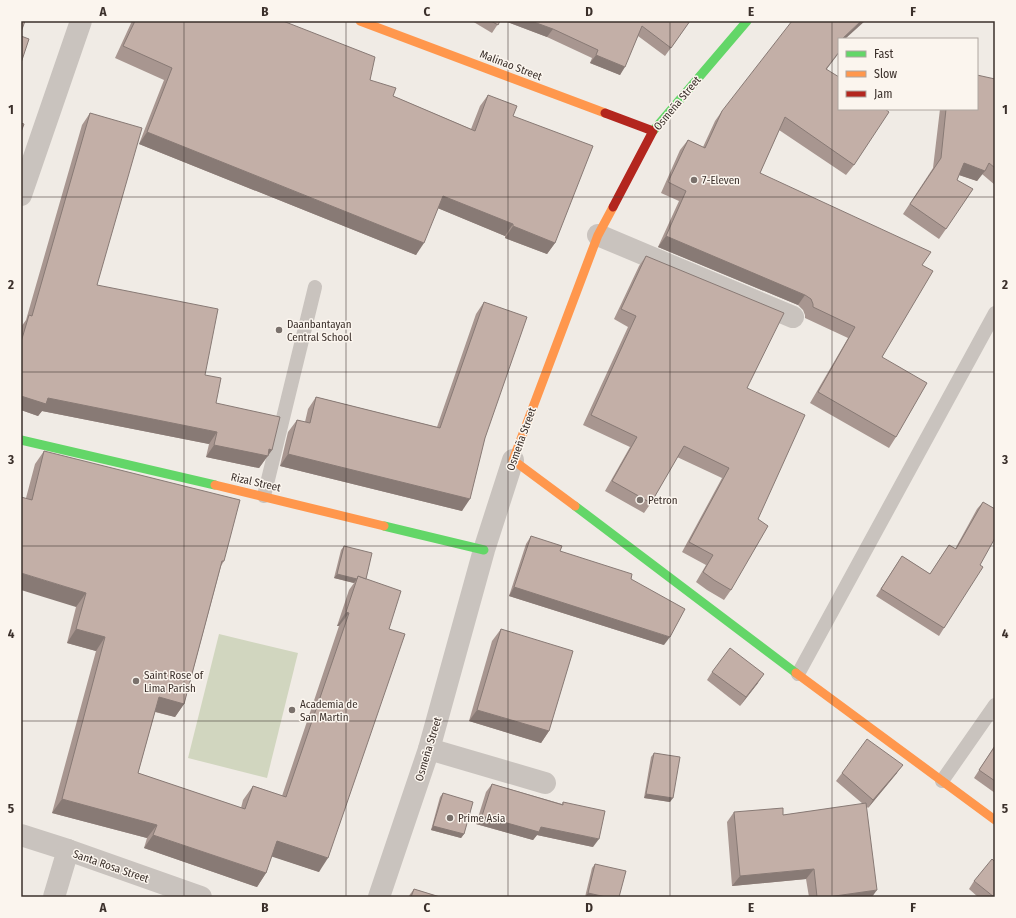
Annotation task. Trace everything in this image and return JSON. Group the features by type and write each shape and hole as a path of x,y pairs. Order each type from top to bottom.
{"main road":[{"name":"Malinao Street","path":"360,21 653,131"},
{"name":"Osmeña Street","path":"513,460 598,235 653,131 747,21"},
{"name":"Rizal Street","path":"21,440 264,496 484,550"},
{"path":"513,460 995,820"}],"street":[{"path":"21,195 80,21"},
{"path":"598,235 793,317"},
{"name":"Osmeña Street","path":"379,897 429,749 484,550 513,460"},
{"path":"429,749 545,783"},
{"name":"Santa Rosa Street","path":"21,836 68,850 201,897"},
{"path":"54,897 68,850"}],"lane":[{"path":"264,496 315,287"},
{"path":"798,674 995,313"},
{"path":"942,780 995,705"}],"green space":[{"path":"219,634 298,653 267,778 188,758"}],"building":[{"path":"21,21 25,21 21,32"},
{"path":"135,21 283,21 375,57 370,80 396,88 393,96 475,131 488,95 517,106 513,116 593,146 555,243 513,226 513,224 443,196 424,243 147,132 172,68 123,46"},
{"path":"491,21 500,21 498,25"},
{"path":"531,21 690,21 671,48 642,26 625,67 596,55 598,50 553,29"},
{"path":"792,21 861,21 843,38 838,38 838,53 826,69 838,76 838,110 886,110 889,112 854,165 785,117 760,173 931,252 922,265 933,271 882,357 927,383 896,437 818,392 855,327 813,307 811,299 805,295 666,236 686,191 668,182 688,140 705,148 722,111"},
{"path":"21,36 29,39 21,63"},
{"path":"978,75 995,79 995,168 989,163 985,171 964,163 957,180 973,189 946,229 910,204 941,158 946,110 978,110"},
{"path":"90,113 142,128 97,285 218,309 205,375 221,378 216,403 280,417 272,450 269,449 268,456 214,445 217,432 48,398 46,404 21,396 21,342 29,315 32,316"},
{"path":"21,123 24,124 21,132"},
{"path":"646,256 784,313 747,388 805,415 758,519 768,526 731,590 703,572 713,555 689,542 729,468 684,446 651,503 612,481 637,437 591,415 636,316 621,309"},
{"path":"484,302 527,317 485,438 470,499 288,454 297,420 310,423 316,397 440,428"},
{"path":"44,451 240,500 224,561 222,561 184,704 159,697 138,773 245,809 253,786 286,797 349,613 346,612 358,576 401,591 389,629 405,634 328,858 277,841 266,873 153,835 157,825 62,799 105,637 76,629 86,593 21,573 21,497 32,500"},
{"path":"983,502 995,509 995,538 980,565 983,567 944,628 881,589 902,556 930,574 949,545 956,549"},
{"path":"531,536 562,546 560,551 632,574 631,579 685,609 670,637 514,587"},
{"path":"344,546 372,553 366,579 358,576 357,579 337,574"},
{"path":"501,629 573,651 549,731 477,710"},
{"path":"730,648 764,674 746,697 712,672"},
{"path":"867,739 903,765 873,800 842,773"},
{"path":"995,746 995,781 979,770"},
{"path":"654,753 680,757 673,798 646,794"},
{"path":"492,784 563,805 563,802 605,811 599,839 541,827 539,832 482,816"},
{"name":"Prime Asia","path":"443,793 473,802 464,834 433,826"},
{"path":"866,803 877,890 828,897 817,897 814,869 740,876 734,812 783,808 783,815"},
{"path":"992,859 995,862 995,897 974,881"},
{"path":"595,864 626,871 619,897 606,897 588,893"},
{"path":"414,889 440,897 411,897"}],"traffic: fast":[{"path":"653,131 747,21"},
{"path":"21,440 215,485"},
{"path":"575,506 796,673"},
{"path":"384,526 484,550"}],"traffic: slow":[{"path":"360,21 605,113"},
{"path":"575,506 513,460 598,235 613,207"},
{"path":"215,485 384,526"},
{"path":"796,673 995,820"}],"traffic: jam":[{"path":"605,113 653,131 613,207"}],"place":[{"name":"7-Eleven","path":"694,180"},
{"name":"Daanbantayan Central School","path":"279,330"},
{"name":"Petron","path":"640,500"},
{"name":"Saint Rose of Lima Parish","path":"136,681"},
{"name":"Academia de San Martin","path":"292,710"},
{"name":"Prime Asia","path":"450,818"}]}
